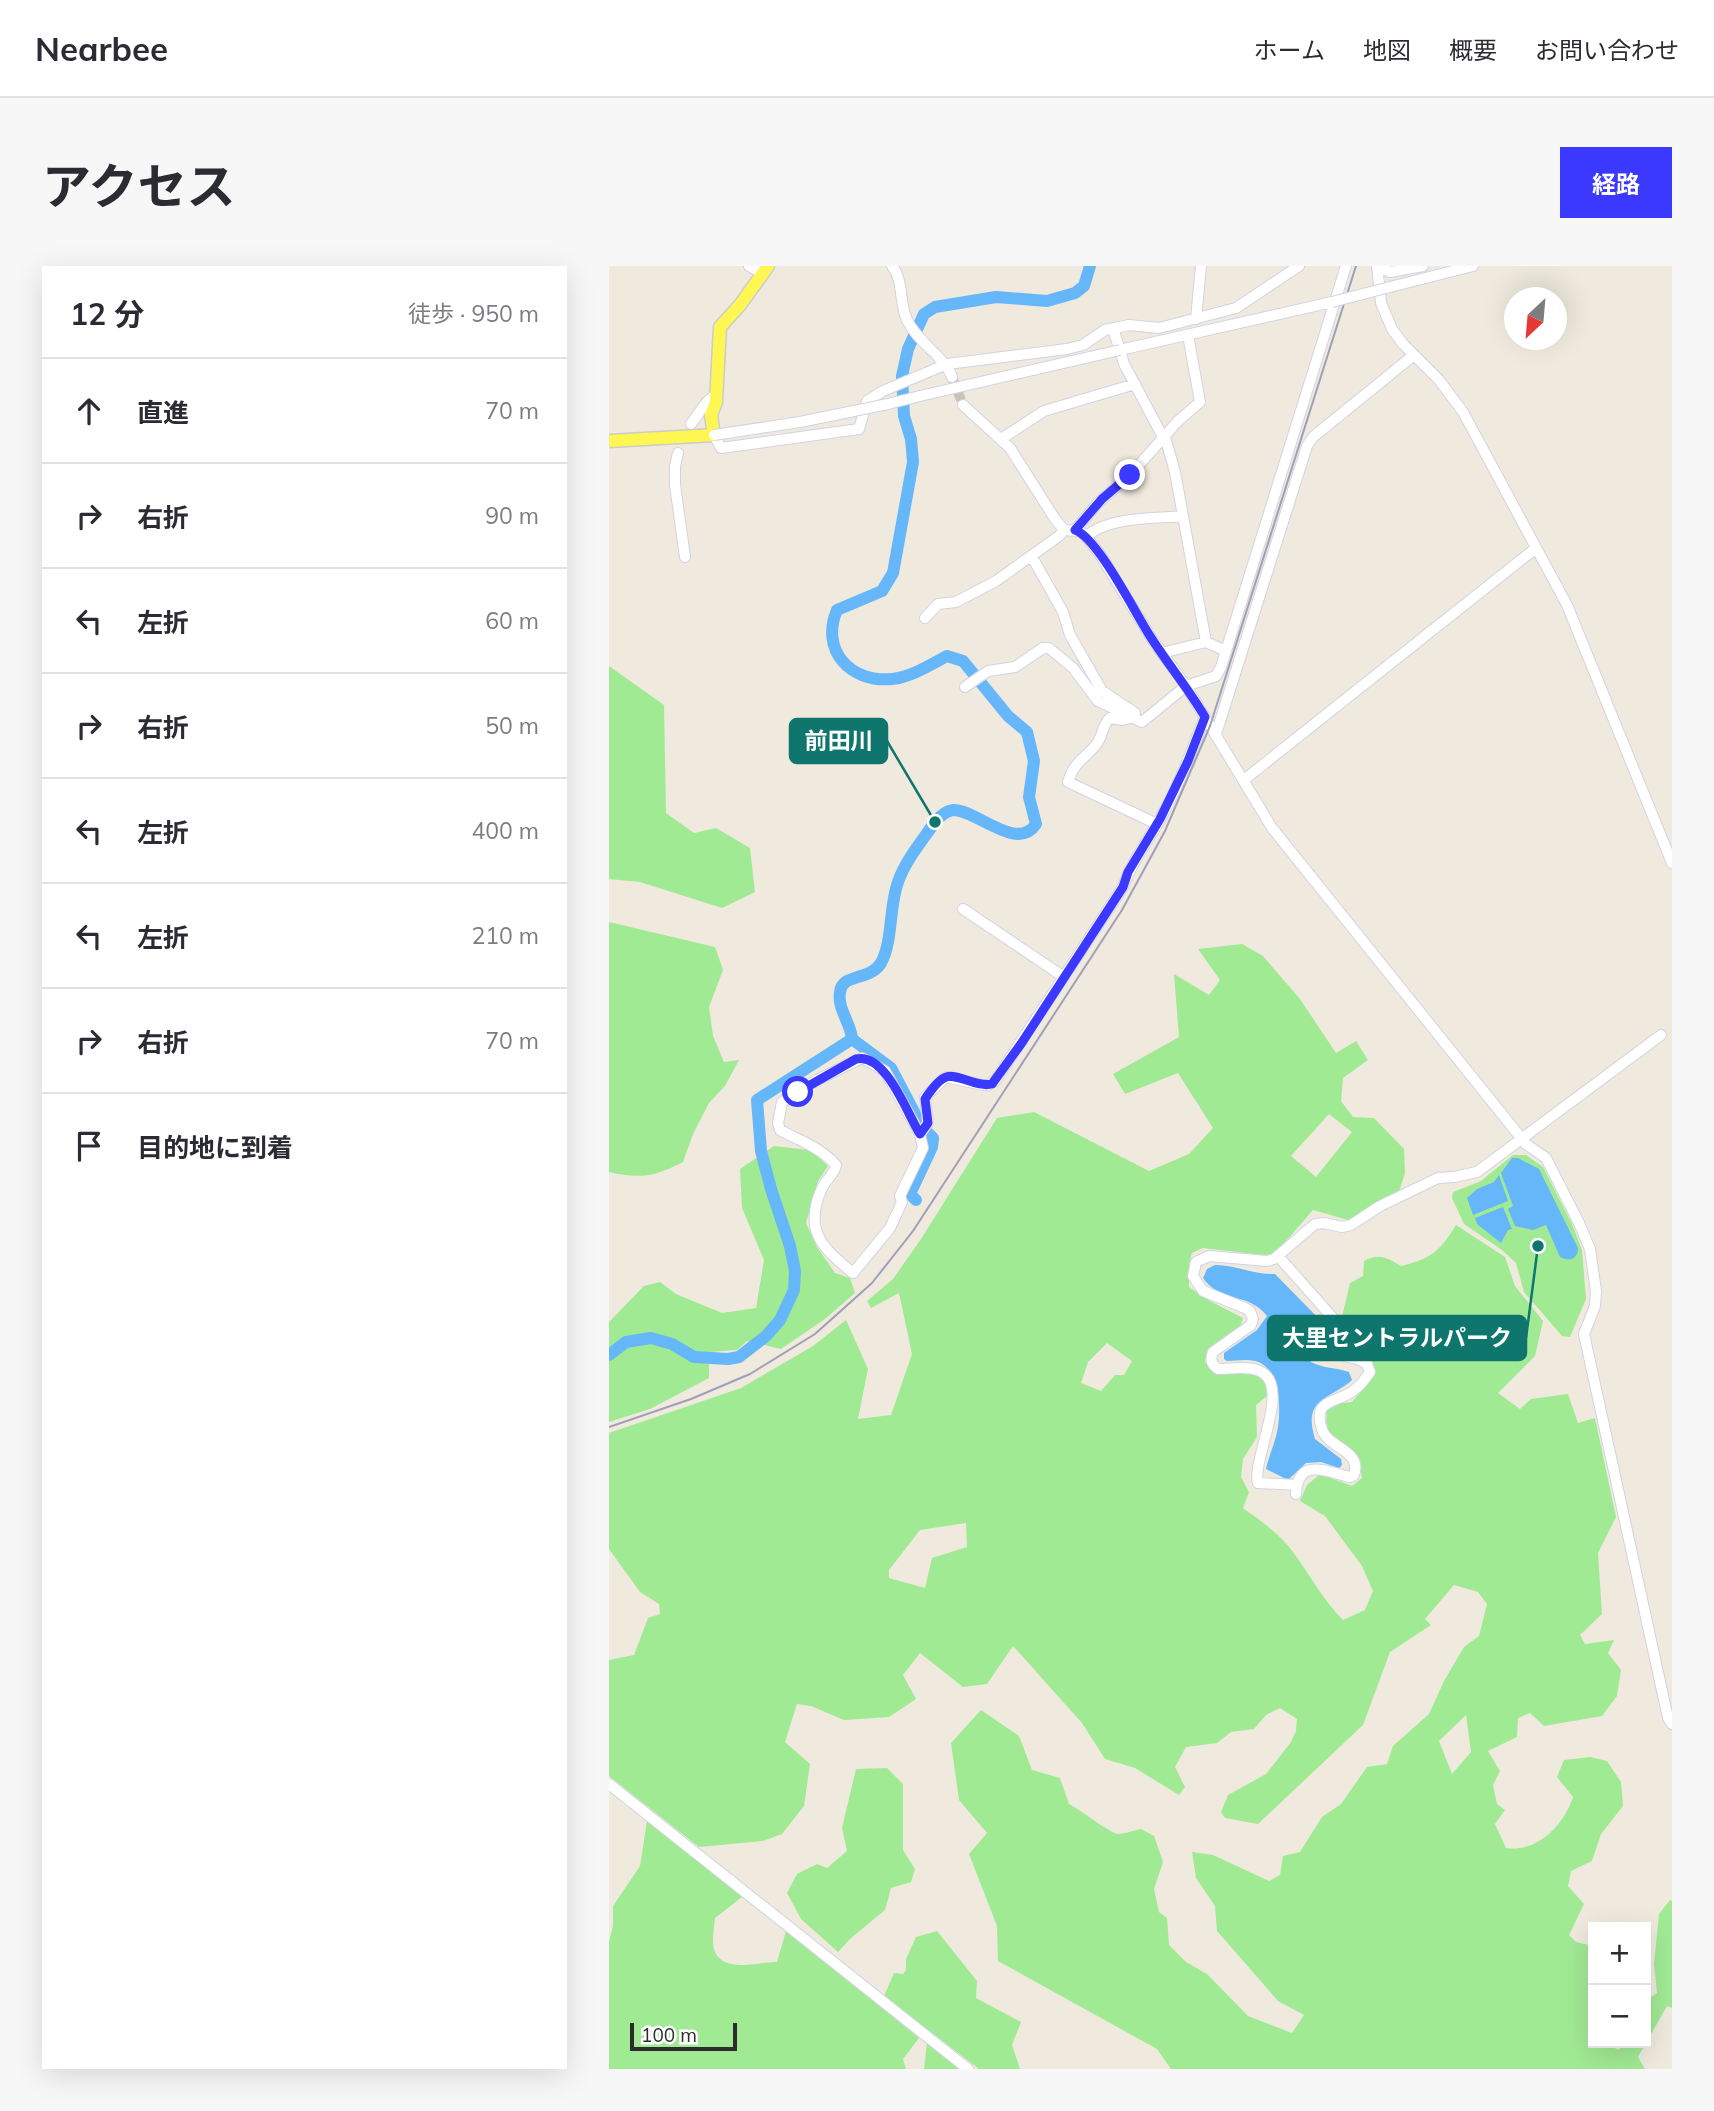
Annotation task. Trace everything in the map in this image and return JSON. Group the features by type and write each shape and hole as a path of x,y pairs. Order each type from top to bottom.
{"main road":[{"path":"609,441 714,435 711,415 716,406 720,327 765,270"}],"street":[{"path":"750,266 765,270"},
{"path":"892,266 896,271 906,318 930,349 947,364 952,377"},
{"path":"1196,319 1201,266"},
{"path":"1300,266 1236,308 1159,328 1129,325 1113,328 1101,332 1083,345 1067,349 947,364 883,391 867,401 859,429 721,448 714,435 800,422 1120,350 1188,335 1332,302 1473,266"},
{"path":"968,685 988,671 1015,667 1043,648 1049,648 1073,668 1098,701 1142,722 1186,686 1216,676 1346,266"},
{"path":"1377,266 1390,272 1423,266"},
{"path":"1377,266 1381,303 1398,338 1439,380 1463,412 1582,640 1672,863"},
{"path":"1113,328 1124,364 1165,438 1183,516 1206,642"},
{"path":"925,618 939,604 964,598 1070,530 1121,485 1178,421 1201,402 1188,335"},
{"path":"1216,734 1307,446 1313,437 1415,355"},
{"path":"1001,439 1044,411 1135,384"},
{"path":"691,424 717,393"},
{"path":"963,405 1015,455 1055,519 1070,530 1086,536 1186,686 1245,779 1272,828 1526,1144 1546,1158 1590,1249 1596,1291 1595,1306 1584,1334 1668,1718 1672,1724"},
{"path":"678,453 675,485 685,557"},
{"path":"1086,536 1096,528 1113,523 1183,516"},
{"path":"1245,779 1536,548"},
{"path":"1033,556 1063,612 1070,635 1102,691 1144,720"},
{"path":"1162,653 1206,642 1226,651"},
{"path":"923,1131 885,1071 862,1058 817,1080 782,1102 778,1123 780,1130 813,1146 836,1165 837,1168 823,1185 816,1204 814,1228 822,1244 853,1273 890,1228 902,1202 900,1196 923,1148 923,1131 928,1123 925,1097 946,1077 983,1085 995,1081 1123,887 1128,872 1157,824 1188,761 1205,717"},
{"path":"1132,718 1108,718 1097,743 1080,759 1068,782 1157,824"},
{"path":"963,909 1064,976"},
{"path":"1278,1256 1333,1318 1330,1344 1332,1352 1360,1359 1367,1364 1370,1372 1349,1394 1326,1402 1322,1408 1322,1430 1328,1439 1349,1454 1355,1463 1354,1475 1350,1477 1315,1469 1307,1471 1301,1477 1297,1490 1258,1483 1270,1428 1272,1388 1268,1379 1255,1369 1218,1369 1211,1359 1213,1352 1251,1325 1254,1319 1250,1311 1203,1291 1193,1276 1196,1262 1209,1256 1266,1261 1278,1256 1315,1224 1342,1227 1351,1225 1380,1206 1438,1178 1477,1172 1661,1035"},
{"path":"609,1784 968,2069"}],"green space":[{"path":"609,666 664,705 666,813 694,833 716,828 750,848 755,892 722,908 640,882 609,879"},
{"path":"609,922 715,947 723,970 709,1007 713,1036 724,1062 739,1060 725,1086 709,1103 693,1134 683,1162 647,1175 630,1176 609,1172"},
{"path":"1242,944 1263,956 1300,999 1336,1053 1356,1041 1368,1060 1343,1078 1341,1101 1353,1117 1374,1118 1404,1149 1405,1173 1399,1192 1348,1220 1313,1210 1273,1256 1203,1248 1192,1253 1189,1263 1189,1287 1243,1318 1240,1327 1207,1350 1205,1362 1215,1373 1255,1374 1266,1382 1267,1396 1256,1405 1257,1437 1243,1459 1241,1477 1249,1492 1243,1508 1288,1545 1343,1620 1365,1610 1373,1591 1362,1566 1325,1516 1300,1501 1307,1485 1320,1474 1352,1486 1362,1478 1359,1458 1326,1430 1327,1405 1352,1402 1375,1375 1370,1352 1335,1346 1350,1283 1363,1276 1364,1261 1383,1257 1401,1266 1420,1260 1434,1253 1456,1225 1505,1257 1515,1286 1543,1321 1535,1356 1498,1393 1520,1409 1531,1399 1568,1394 1578,1423 1595,1418 1616,1517 1598,1553 1602,1614 1580,1635 1585,1644 1614,1640 1608,1653 1621,1670 1617,1696 1602,1716 1544,1726 1530,1713 1518,1718 1517,1737 1488,1751 1500,1771 1493,1785 1497,1804 1505,1810 1495,1824 1506,1848 1528,1846 1538,1841 1548,1835 1563,1817 1573,1797 1557,1777 1564,1760 1590,1757 1607,1761 1621,1782 1623,1806 1601,1834 1592,1861 1571,1871 1568,1886 1584,1904 1569,1935 1576,1942 1588,1945 1588,2048 1643,2048 1638,2057 1645,2069 1171,2069 1157,2049 998,1961 997,1926 969,1854 987,1833 959,1800 951,1743 981,1710 1019,1736 1032,1770 1060,1778 1069,1804 1118,1834 1141,1829 1154,1836 1163,1862 1154,1889 1159,1912 1167,1918 1169,1945 1186,1962 1207,1974 1248,2016 1292,2033 1304,2015 1278,2001 1217,1931 1215,1906 1196,1878 1192,1852 1213,1855 1269,1881 1280,1875 1283,1856 1300,1852 1322,1817 1341,1804 1367,1767 1387,1764 1393,1746 1429,1714 1464,1647 1479,1636 1487,1604 1478,1592 1454,1585 1425,1619 1431,1625 1390,1652 1363,1725 1258,1824 1225,1818 1221,1812 1228,1795 1266,1774 1291,1742 1297,1719 1280,1708 1266,1715 1254,1729 1231,1732 1217,1743 1186,1747 1175,1767 1185,1787 1179,1795 1135,1768 1105,1759 1082,1723 1013,1646 987,1684 963,1687 920,1653 903,1675 916,1699 889,1717 844,1720 811,1706 797,1704 785,1742 810,1764 804,1806 782,1834 763,1841 699,1847 609,1776 609,1660 634,1655 648,1618 660,1614 659,1604 640,1592 609,1549 609,1433 741,1388 813,1346 846,1320 868,1369 858,1419 891,1415 912,1354 899,1293 871,1308 867,1301 893,1279 997,1118 1034,1112 1149,1171 1189,1154 1213,1128 1178,1073 1125,1094 1113,1074 1179,1037 1174,974 1209,995 1220,980 1198,949","holes":["1329,1114 1352,1132 1316,1177 1291,1156","1107,1343 1132,1361 1124,1375 1115,1375 1101,1391 1081,1383 1088,1362","966,1523 967,1547 932,1558 925,1588 889,1578 889,1570 920,1530","1466,1715 1471,1752 1452,1774 1439,1741"]},
{"path":"774,1146 810,1150 828,1166 818,1181 806,1223 817,1247 835,1273 850,1278 855,1293 825,1319 781,1349 747,1341 737,1350 709,1352 709,1378 650,1409 609,1422 609,1322 644,1286 660,1282 676,1294 722,1313 756,1308 764,1260 742,1208 740,1169"},
{"path":"1513,1155 1526,1155 1543,1167 1582,1250 1586,1299 1570,1337 1562,1336 1524,1292 1516,1263 1464,1224 1452,1198 1453,1192 1481,1181"},
{"path":"887,1768 903,1784 903,1850 915,1869 911,1882 891,1888 885,1910 838,1952 801,1919 787,1893 797,1874 817,1864 827,1868 847,1851 842,1828 856,1769"},
{"path":"647,1821 742,1897 715,1918 713,1944 720,1958 734,1964 777,1962 786,1931 919,2038 903,2059 906,2069 609,2069 609,1942 613,1926 613,1906 640,1866"},
{"path":"1670,1900 1672,1901 1672,2008 1667,2006 1651,2034 1651,1997 1657,1993 1654,1964 1659,1914"},
{"path":"937,1931 977,1981 976,1998 1021,2022 1012,2045 1020,2069 979,2069 884,1996 894,1973 903,1974 906,1970 906,1959 916,1937"},
{"path":"927,2042 960,2069 924,2069"}],"water":[{"path":"1512,1158 1518,1158 1539,1169 1578,1248 1572,1259 1560,1257 1546,1225 1533,1230 1515,1226 1508,1209 1513,1206 1501,1173"},
{"path":"1499,1175 1508,1201 1473,1215 1467,1198 1477,1189 1494,1182"},
{"path":"1503,1207 1512,1229 1508,1230 1501,1243 1477,1224 1475,1218"},
{"path":"1215,1265 1275,1274 1323,1323 1309,1340 1311,1362 1349,1372 1352,1380 1320,1401 1312,1415 1315,1439 1341,1459 1342,1465 1339,1468 1321,1462 1306,1463 1288,1480 1266,1469 1279,1418 1279,1398 1274,1379 1263,1365 1252,1360 1227,1361 1224,1359 1224,1353 1257,1330 1267,1316 1252,1303 1226,1295 1210,1286 1203,1278 1207,1269"}],"waterway":[{"path":"609,1355 626,1342 651,1338 672,1344 694,1357 739,1357 766,1336 780,1320 794,1290 795,1271 761,1151 757,1100 852,1039 840,1004 842,986 851,979 876,969 881,963 887,944 895,891 901,874 914,851 939,818 953,810 1018,834 1028,832 1036,824 1029,797 1034,761 1027,732 1008,716 963,661 947,656 899,678 877,679 863,676 842,661 836,650 833,625 837,610 882,591 893,573 913,462 911,439 904,416 902,376 908,349 924,314 935,307 996,297 1047,301 1075,293 1084,286 1090,266"},
{"path":"852,1039 891,1068 922,1127 933,1138 932,1147 910,1194 916,1200"}],"tunnel":[{"path":"952,377 963,405"}],"railway":[{"path":"609,1427 691,1399 750,1374 815,1334 872,1283 913,1231 1122,910 1165,831 1210,726 1356,266"}],"place":[{"name":"前田川","path":"935,822"},
{"name":"大里セントラルパーク","path":"1538,1246"}],"route":[{"path":"798,1092 862,1058 885,1071 920,1134 928,1123 925,1099 946,1077 983,1085 992,1084 1123,887 1128,872 1160,819 1188,761 1205,717 1151,639 1099,553 1084,534 1075,530 1102,499 1130,475"}]}
